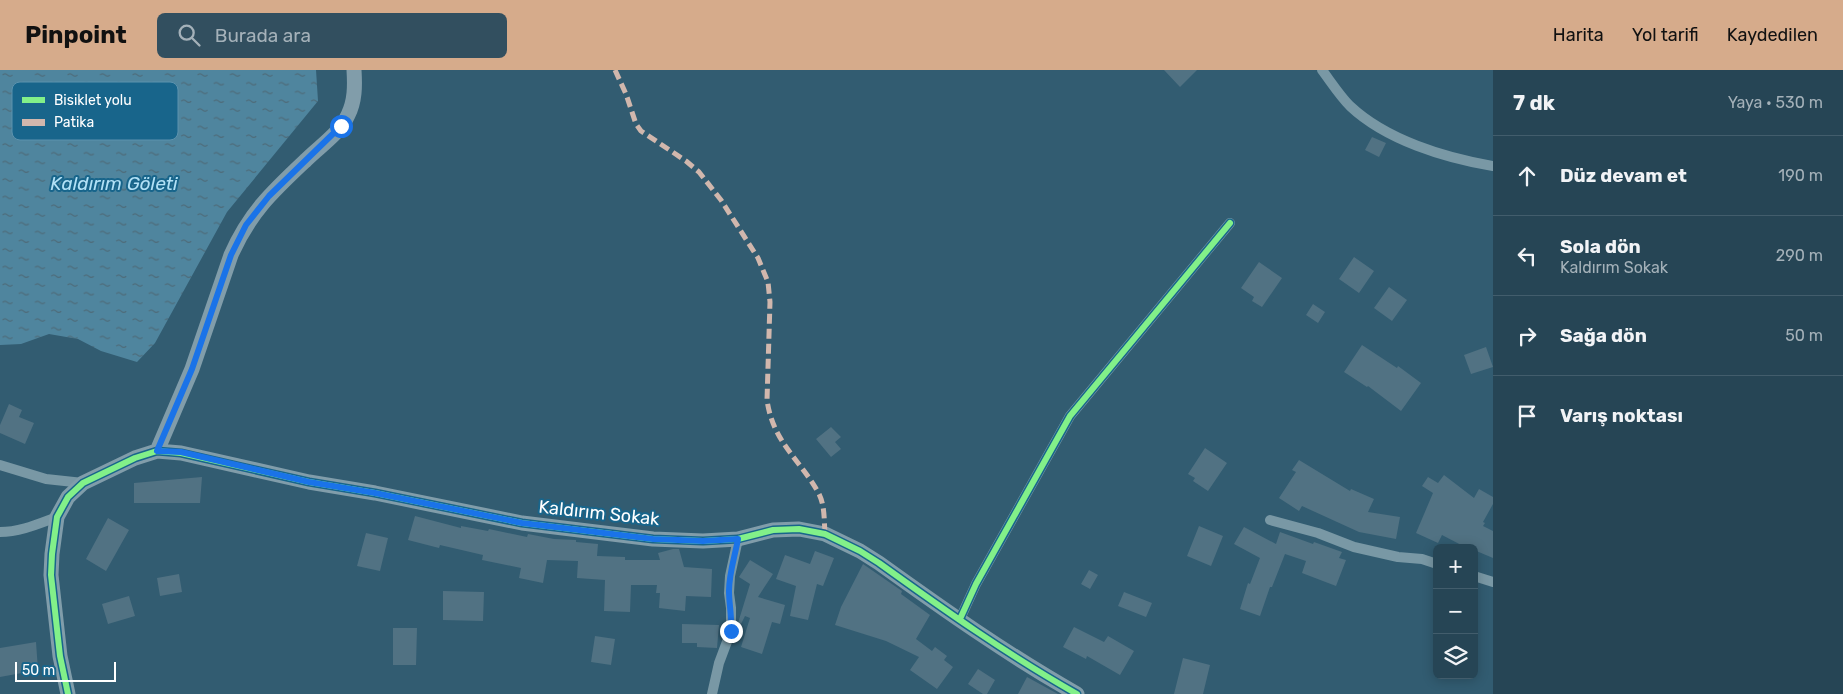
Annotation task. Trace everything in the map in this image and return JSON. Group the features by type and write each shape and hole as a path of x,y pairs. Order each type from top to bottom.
{"street":[{"path":"157,451 192,369 238,238 254,212 330,138 348,117 355,90 354,70"},
{"path":"1322,70 1350,105 1367,120 1389,133 1444,156 1493,166"},
{"path":"960,619 976,584 1070,416 1230,223"},
{"name":"Kaldırım Sokak","path":"83,483 135,458 157,451 181,452 309,482 375,493 522,523 653,539 703,541 738,539 773,530 800,530 825,534 879,562 1038,672 1077,694"},
{"path":"0,465 46,479 83,483"},
{"path":"68,694 60,656 51,575 52,554 57,517 68,497 83,483"},
{"path":"0,532 29,528 57,517"},
{"path":"1270,520 1318,533 1354,547 1433,563"},
{"path":"712,694 719,662 731,631 730,576 738,539"},
{"path":"1478,577 1493,582"}],"water":[{"name":"Kaldırım Göleti","path":"0,70 316,70 318,101 227,212 155,343 137,362 101,351 78,339 49,334 21,344 0,345"}],"building":[{"path":"1164,70 1197,70 1180,87"},
{"path":"1372,137 1386,143 1379,157 1365,150"},
{"path":"1354,257 1374,271 1359,293 1339,279"},
{"path":"1259,262 1282,278 1262,307 1252,301 1254,297 1241,288"},
{"path":"1389,287 1407,300 1392,321 1374,308"},
{"path":"1313,304 1325,312 1318,323 1306,315"},
{"path":"1362,345 1397,368 1398,366 1421,383 1401,411 1368,386 1344,372"},
{"path":"1486,347 1493,367 1471,374 1464,355"},
{"path":"9,404 22,410 19,417 34,423 25,444 0,433 0,425"},
{"path":"831,427 841,437 835,442 841,449 831,457 816,439"},
{"path":"1205,448 1227,463 1208,491 1193,481 1195,478 1188,474"},
{"path":"1299,460 1350,491 1351,489 1374,499 1368,512 1400,517 1396,539 1359,532 1302,506 1299,511 1279,498 1296,472 1292,470"},
{"path":"1444,475 1474,498 1479,489 1493,497 1493,504 1483,522 1485,523 1483,526 1493,531 1493,558 1478,552 1478,544 1459,544 1442,535 1438,543 1416,533 1433,493 1422,486 1428,477 1438,483"},
{"path":"202,477 200,503 134,503 134,483"},
{"path":"415,516 461,528 461,526 488,531 489,529 527,537 528,534 598,544 597,556 625,557 625,560 660,560 658,553 679,549 684,567 712,569 711,597 686,596 685,611 659,608 660,593 656,593 657,585 631,585 630,612 604,611 605,580 577,578 578,561 547,560 543,583 519,578 521,568 482,560 483,555 440,545 439,548 408,540"},
{"path":"108,518 129,530 106,571 86,559"},
{"path":"1199,526 1223,536 1211,566 1187,556"},
{"path":"1244,527 1276,544 1280,532 1342,552 1339,558 1346,560 1336,586 1302,573 1306,561 1285,554 1272,587 1270,587 1260,616 1240,609 1248,583 1250,584 1260,558 1234,544"},
{"path":"366,533 388,538 380,571 357,566"},
{"path":"815,551 834,558 823,586 817,584 808,620 790,616 796,586 776,579 785,555 810,564"},
{"path":"750,560 773,574 758,597 785,605 780,624 772,622 762,654 741,647 750,618 745,616 741,624 738,623 750,584 739,577"},
{"path":"863,564 902,591 901,594 930,615 916,639 932,651 935,647 947,656 944,660 953,667 937,689 910,670 919,657 886,641 835,625 841,607"},
{"path":"1089,570 1098,575 1090,589 1081,584"},
{"path":"179,574 182,592 160,596 157,578"},
{"path":"443,591 484,592 483,621 443,620"},
{"path":"1124,592 1152,603 1146,617 1118,606"},
{"path":"129,596 135,616 108,624 102,604"},
{"path":"682,624 719,625 717,648 697,647 697,643 682,643"},
{"path":"1074,627 1104,642 1108,636 1134,651 1120,675 1087,656 1086,659 1063,647"},
{"path":"393,628 417,628 416,665 393,665"},
{"path":"595,636 615,639 611,665 591,662"},
{"path":"36,642 38,670 0,677 0,648"},
{"path":"1183,658 1210,665 1203,694 1174,694"},
{"path":"978,669 995,680 987,694 983,694 968,684"},
{"path":"1027,677 1058,694 1018,694"}],"marked path":[{"path":"615,70 626,94 636,124 641,131 699,172 721,200 758,258 768,282 770,302 767,400 770,415 780,438 818,492 824,512 825,534"}],"cycle path":[{"path":"960,619 976,584 1070,416 1230,223"},
{"path":"68,694 60,656 51,575 57,517 68,497 83,483 135,458 157,451 181,453 309,482 375,493 522,523 653,539 703,541 738,539 773,530 799,529 825,534 860,551 879,563 1001,648 1077,694"}],"route":[{"path":"341,126 254,212 238,238 192,369 157,451 181,452 309,482 375,493 522,523 653,539 703,541 738,539 730,576 731,631"}]}
